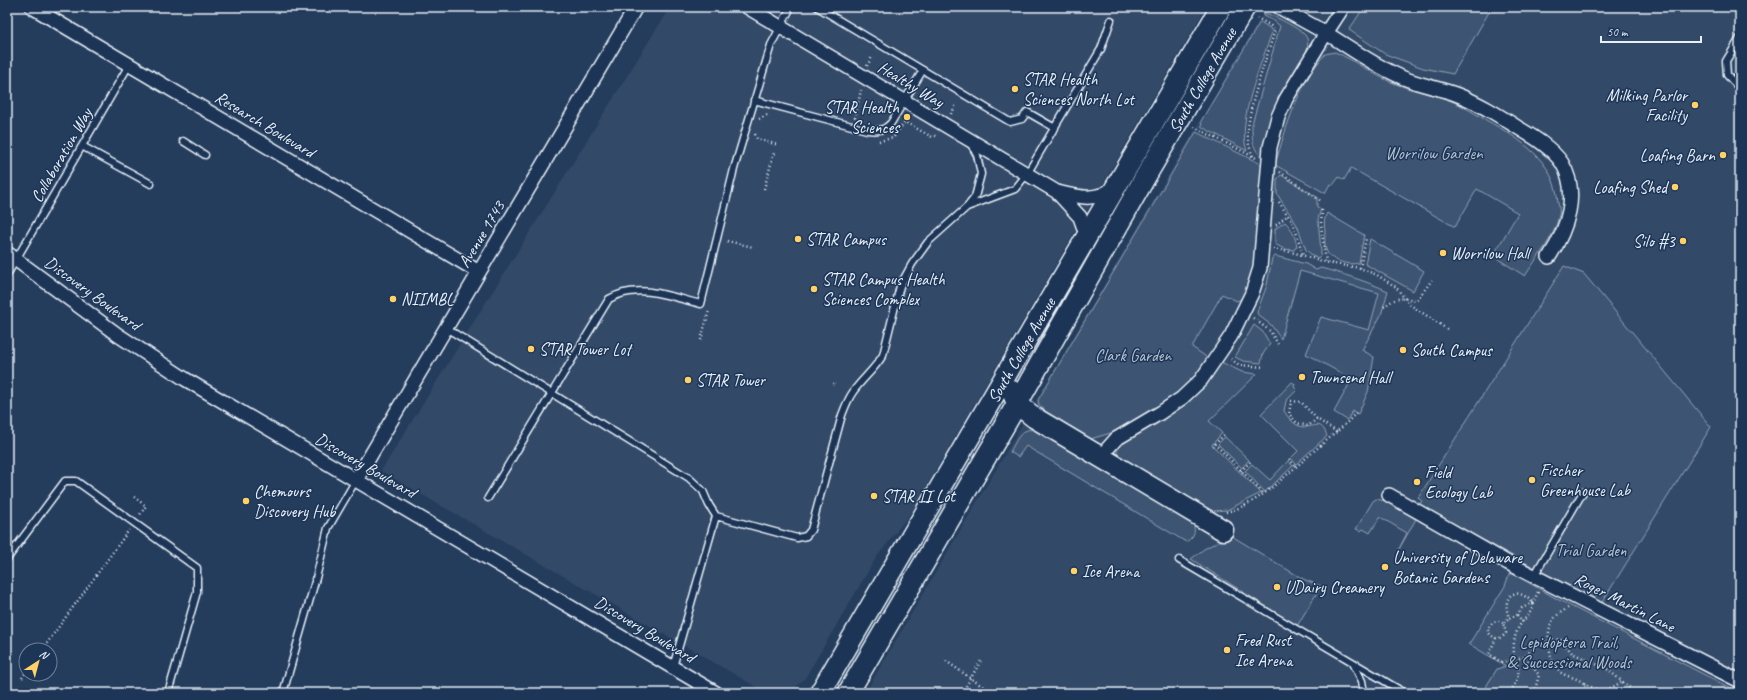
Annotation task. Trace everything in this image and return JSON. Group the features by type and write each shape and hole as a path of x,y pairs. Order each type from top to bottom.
{"main road":[{"name":"South College Avenue","path":"819,690 1221,7"},
{"name":"South College Avenue","path":"848,693 1017,404 1147,174 1251,13"},
{"path":"1006,374 1017,404 1035,418 1100,457 1223,521"}],"street":[{"name":"Research Boulevard","path":"32,7 480,272"},
{"name":"Avenue 1743","path":"356,480 636,7"},
{"name":"Healthy Way","path":"747,7 1057,192 1080,217 1087,237"},
{"path":"1279,7 1326,33 1397,76 1421,85 1456,94 1474,102 1534,137 1555,155 1562,163 1568,176 1570,199 1568,220 1549,257"},
{"path":"1100,457 1116,439 1182,398 1200,380 1231,336 1252,293 1260,268 1270,147 1278,117 1286,99 1343,7"},
{"name":"Healthy Way","path":"1057,192 1094,198 1108,193 1117,186"},
{"name":"Discovery Boulevard","path":"12,256 151,358 716,693"},
{"name":"Roger Martin Lane","path":"1389,495 1539,578 1740,681"}],"lane":[{"path":"488,498 609,299 627,291 640,290 701,304 733,175 754,100 771,45 779,26 791,7"},
{"path":"817,7 1010,122 1016,122 1022,119 1028,112 1055,128"},
{"path":"967,207 1016,189 1055,128 1101,49 1110,20"},
{"path":"1740,38 1726,61 1727,75 1740,89"},
{"name":"Collaboration Way","path":"7,276 12,256 82,146 129,65"},
{"path":"754,100 853,126 878,131 886,128 905,101 923,70"},
{"path":"716,516 797,538 806,536 811,530 842,415 853,392 877,365 883,355 900,286 912,264 928,242 967,207 975,196 979,186 981,174 977,155 968,139"},
{"path":"183,141 205,155"},
{"path":"82,146 151,184"},
{"path":"446,328 689,478 703,491 716,516 673,667"},
{"path":"283,693 316,578 328,528 356,480"},
{"path":"7,559 65,481 76,481 197,568 197,592 168,693"},
{"path":"1539,578 1583,492"},
{"path":"1179,560 1405,693"},
{"path":"1353,662 1362,681 1364,693"}],"path":[{"path":"1251,13 1275,30 1247,130 1248,144 1253,156"},
{"path":"853,126 863,77 872,58"},
{"path":"1194,127 1269,165"},
{"path":"757,139 778,145"},
{"path":"764,189 774,152"},
{"path":"1276,178 1277,170 1321,201"},
{"path":"1277,198 1294,225 1303,256"},
{"path":"1322,210 1321,225 1326,262"},
{"path":"1360,268 1366,239"},
{"path":"727,241 753,247"},
{"path":"1268,249 1360,268 1377,275 1396,286 1409,304 1447,329"},
{"path":"1384,307 1392,300 1417,300 1432,280"},
{"path":"701,340 710,305"},
{"path":"1252,317 1270,331 1278,344"},
{"path":"1317,419 1308,426 1297,423 1289,414 1291,401 1301,402 1317,419 1337,432"},
{"path":"1223,521 1242,507 1274,488 1356,413"},
{"path":"1224,435 1215,444 1264,494"},
{"path":"1289,459 1296,467"},
{"path":"1241,471 1251,461"},
{"path":"48,642 146,506 134,497"},
{"path":"1509,693 1518,677 1519,667 1513,651 1515,639 1532,608 1539,578"},
{"path":"1508,618 1507,606 1511,595 1516,593 1523,594 1532,603"},
{"path":"1503,623 1508,618 1517,615 1522,608 1532,603"},
{"path":"1568,608 1554,619 1549,629 1548,641 1550,652 1559,672 1576,678 1594,689 1602,691 1609,690 1621,682"},
{"path":"1517,615 1523,622"},
{"path":"1499,621 1503,623 1506,633 1502,637 1492,638 1488,632 1488,628 1493,622 1499,621"},
{"path":"1496,638 1489,654 1501,662 1525,657 1540,643 1555,639 1561,640 1572,652 1607,669 1630,688"},
{"path":"1525,657 1539,675 1534,693"},
{"path":"962,693 982,659"},
{"path":"946,661 992,693"},
{"path":"1583,683 1587,693"}],"shaded area":[{"name":"STAR Campus","path":"670,7 1206,7 912,511 876,558 805,678 795,688 781,693 760,689 381,471"},
{"name":"South Campus","path":"1267,7 1740,7 1740,693 865,693"}],"green space":[{"path":"1364,7 1492,7 1453,74 1423,68 1385,54 1349,30"},
{"path":"1264,13 1298,29 1307,37 1308,42 1305,56 1265,161 1255,148 1252,136 1252,124 1280,26 1274,21 1263,16"},
{"path":"1260,22 1270,28 1272,32 1247,108 1245,139 1247,151 1202,127 1201,121"},
{"name":"Worrilow Garden","path":"1335,52 1388,81 1409,89 1449,100 1463,107 1511,135 1534,152 1550,175 1555,188 1559,213 1557,223 1550,239 1525,276 1493,256 1518,213 1477,189 1455,227 1351,168 1344,180 1339,177 1333,185 1330,184 1325,193 1275,165 1284,135 1300,93 1315,67 1325,54"},
{"name":"Clark Garden","path":"1196,132 1263,165 1255,266 1248,290 1243,298 1237,301 1222,294 1192,347 1205,356 1207,360 1191,383 1169,403 1121,430 1087,440 1042,414 1045,410 1039,405 1038,400"},
{"path":"1281,175 1317,197 1317,207 1321,209 1318,219 1321,255 1318,258 1306,250 1297,225 1277,194 1277,179"},
{"path":"1327,213 1364,235 1359,263 1350,264 1340,262 1328,254 1325,243 1324,222"},
{"path":"1285,222 1295,239 1297,246 1294,250 1284,249 1275,244 1275,229"},
{"path":"1370,239 1424,271 1413,291 1365,264"},
{"path":"1275,256 1306,264 1316,270 1321,268 1346,275 1388,291 1381,315 1362,350 1374,357 1368,392 1358,414 1353,411 1347,420 1334,412 1352,379 1306,354 1321,317 1369,330 1379,293 1300,271 1281,339 1271,325 1258,315 1257,312 1267,285 1272,258"},
{"name":"Trial Garden","path":"1564,266 1584,274 1711,427 1601,604 1419,505 1422,501 1418,498"},
{"path":"1254,325 1263,332 1270,344 1263,354 1261,363 1243,361 1235,357"},
{"path":"1221,362 1242,372 1257,374 1209,421 1222,433 1212,445 1261,493 1227,510 1214,511 1213,514 1118,458 1117,451 1124,441 1134,434 1175,412 1185,404 1200,389"},
{"path":"1292,382 1295,384 1294,387 1297,390 1286,401 1284,411 1291,420 1299,426 1321,426 1327,436 1296,464 1291,458 1298,451 1261,414"},
{"path":"1036,425 1190,518 1194,528 1194,534 1192,537 1186,542 1026,446 1018,457 1010,452 1019,436 1025,431 1033,430"},
{"path":"1225,437 1249,460 1242,468 1218,444"},
{"path":"1288,461 1293,466 1265,492 1245,471 1252,464 1270,480"},
{"path":"1376,499 1385,501 1416,519 1399,549 1407,533 1380,517 1370,533 1363,529 1361,531 1356,529 1373,501"},
{"path":"1230,535 1303,579 1321,586 1297,626 1191,559 1204,549"},
{"name":"Lepidoptera Trail, & Successional Woods","path":"1510,572 1557,599 1740,693 1633,693 1628,690 1626,693 1482,693 1497,669 1506,666 1469,644 1505,586"}],"place":[{"name":"STAR Health Sciences North Lot","path":"1015,89"},
{"name":"Milking Parlor Facility","path":"1695,105"},
{"name":"STAR Health Sciences","path":"907,117"},
{"name":"Loafing Barn","path":"1723,155"},
{"name":"Loafing Shed","path":"1675,187"},
{"name":"STAR Campus","path":"798,239"},
{"name":"Silo #3","path":"1683,241"},
{"name":"Worrilow Hall","path":"1443,253"},
{"name":"STAR Campus Health Sciences Complex","path":"814,289"},
{"name":"NIIMBL","path":"393,299"},
{"name":"STAR Tower Lot","path":"531,349"},
{"name":"South Campus","path":"1403,350"},
{"name":"Townsend Hall","path":"1302,377"},
{"name":"STAR Tower","path":"688,380"},
{"name":"Fischer Greenhouse Lab","path":"1532,480"},
{"name":"Field Ecology Lab","path":"1417,482"},
{"name":"STAR II Lot","path":"874,496"},
{"name":"Chemours Discovery Hub","path":"246,501"},
{"name":"University of Delaware Botanic Gardens","path":"1385,567"},
{"name":"Ice Arena","path":"1074,571"},
{"name":"UDairy Creamery","path":"1277,587"},
{"name":"Fred Rust Ice Arena","path":"1227,650"}]}
